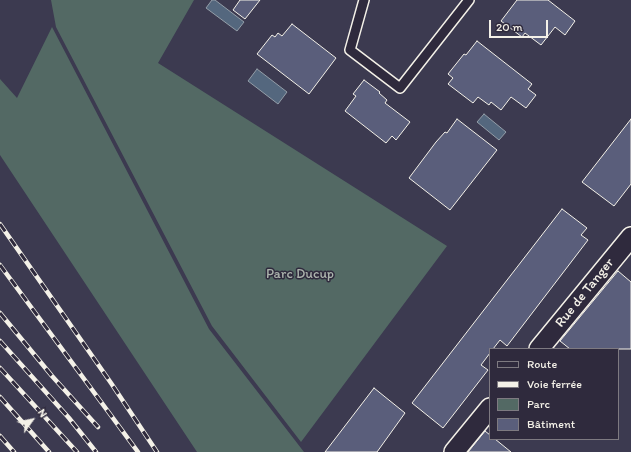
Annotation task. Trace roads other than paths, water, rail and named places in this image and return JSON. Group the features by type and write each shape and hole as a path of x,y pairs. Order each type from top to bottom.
{"street":[{"name":"Rue de Tanger","path":"540,348 631,237"},
{"path":"454,452 489,409"}],"lane":[{"path":"364,0 350,50 400,88 469,0"}],"water":[{"path":"212,0 215,0 244,22 237,31 206,8"},
{"path":"257,69 287,92 278,104 248,81"},
{"path":"484,114 506,132 499,140 477,122"}],"railway":[{"path":"0,224 111,383 157,452"},
{"path":"0,265 138,452"},
{"path":"0,313 52,376 98,427"},
{"path":"0,341 69,418 96,452"},
{"path":"0,368 77,452"},
{"path":"0,397 49,452"},
{"path":"0,436 14,452"}],"park label":[{"name":"Parc Ducup","path":"300,274"}]}
